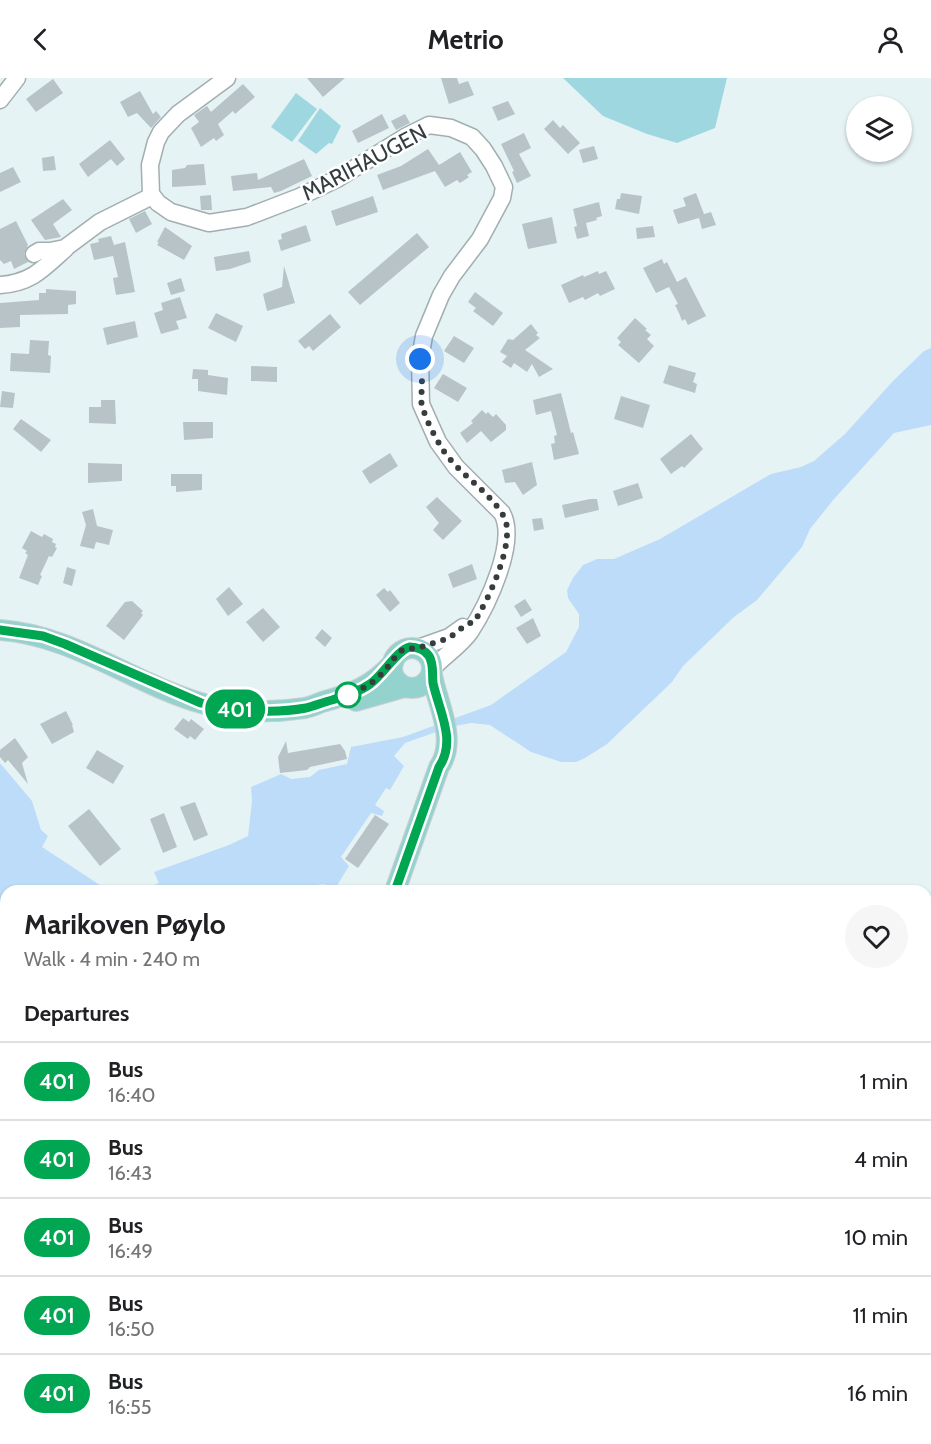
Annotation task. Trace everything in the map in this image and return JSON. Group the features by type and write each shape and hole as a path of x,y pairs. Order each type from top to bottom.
{"main road":[{"path":"0,630 43,636 201,703 221,708 257,711 308,708 346,696 369,685 393,663"},
{"path":"397,885 439,767 436,761 442,748 422,684 430,657 418,648 404,649 398,653 393,663 392,673 395,679 422,684"},
{"path":"308,708 315,712 422,684"}],"street":[{"path":"0,100 17,78"},
{"path":"0,285 30,279 65,248 100,222 152,196 150,165 156,142 162,132 183,109 227,78"},
{"name":"MARIHAUGEN","path":"152,196 171,212 209,223 243,219 337,179 429,125 451,128 472,136 501,178 504,187 502,198 480,239 452,276 441,295 424,336 420,359 421,404 438,442 456,467 496,506 506,521 507,533 497,576 483,608 469,632 422,684"},
{"path":"34,254 39,251 65,248"},
{"name":"MARIHAUGEN","path":"418,648 449,638 467,624 474,622"}],"shaded area":[{"path":"563,78 727,78 715,128 677,143 647,134 603,116"},
{"path":"296,93 317,109 292,142 271,127"},
{"path":"320,108 341,126 332,144 329,143 316,154 298,141"},
{"path":"931,348 931,425 894,433 834,499 810,529 802,547 757,600 734,617 683,666 672,682 607,744 576,762 561,762 531,752 490,725 471,723 450,727 405,743 394,756 404,766 390,790 386,788 375,805 384,811 382,816 371,813 341,857 349,866 337,885 154,885 159,883 154,872 248,836 252,801 251,787 281,774 291,779 310,777 319,770 347,764 351,747 403,737 491,705 566,652 579,627 579,614 568,598 567,590 583,565 597,559 614,559 660,539 771,474 801,467 814,461 845,434 924,351"},
{"path":"0,763 32,801 41,830 48,836 42,847 100,885 0,885"}],"building":[{"path":"307,78 345,78 323,97"},
{"path":"441,78 457,78 459,84 468,81 474,95 449,104"},
{"path":"53,79 63,93 36,112 26,99"},
{"path":"243,84 255,97 235,114 233,111 218,124 224,135 216,141 214,138 201,147 191,128 199,122 194,115 207,106 211,112"},
{"path":"140,91 153,114 156,111 161,117 151,128 137,113 128,117 120,102"},
{"path":"508,101 515,114 498,121 492,107"},
{"path":"382,114 389,128 358,143 352,131"},
{"path":"405,114 410,123 396,130 391,121"},
{"path":"553,120 560,128 563,125 580,143 568,154 544,129"},
{"path":"524,133 531,148 519,154 531,176 517,183 501,144"},
{"path":"110,140 125,159 117,166 111,159 88,177 79,164"},
{"path":"594,146 598,159 583,163 579,150"},
{"path":"428,149 439,165 460,152 472,172 467,175 469,177 460,183 457,180 445,187 435,171 383,190 377,175 401,166"},
{"path":"54,156 56,170 43,171 42,158"},
{"path":"304,159 312,176 281,191 274,193 271,187 233,191 231,176 257,173 258,180"},
{"path":"204,164 206,185 172,187 172,170 185,168 187,165"},
{"path":"13,167 21,182 0,192 0,173"},
{"path":"621,193 642,196 639,214 615,209"},
{"path":"696,193 704,214 711,212 716,225 702,229 699,218 678,224 673,210 686,206 683,198"},
{"path":"211,195 212,210 201,210 200,196"},
{"path":"373,196 378,212 336,226 331,211"},
{"path":"63,199 72,210 53,224 61,237 45,240 31,220"},
{"path":"599,202 602,216 586,223 589,236 577,239 573,209"},
{"path":"145,211 152,224 136,233 129,219"},
{"path":"552,217 557,243 528,249 522,224"},
{"path":"16,221 28,245 24,254 28,262 14,269 11,261 4,264 0,260 0,229"},
{"path":"306,225 311,241 281,251 278,240 282,239 281,234"},
{"path":"653,226 655,237 637,239 636,228"},
{"path":"165,227 192,246 184,260 157,245"},
{"path":"417,233 429,247 360,305 348,292"},
{"path":"111,236 114,245 125,242 135,292 116,295 113,278 118,277 113,256 94,260 90,244 99,242 98,239"},
{"path":"249,251 251,262 216,271 214,257"},
{"path":"662,259 664,264 667,262 677,282 686,277 706,316 688,325 685,319 682,321 675,305 678,304 669,287 656,293 643,268"},
{"path":"284,266 295,303 267,311 263,294 282,287"},
{"path":"598,271 599,274 606,271 615,289 600,296 598,293 585,300 583,297 569,303 561,285"},
{"path":"181,278 185,291 171,295 167,283"},
{"path":"46,289 76,291 76,304 68,305 68,314 20,315 20,327 0,328 0,303 39,300 39,293 46,293"},
{"path":"475,292 503,313 493,326 473,311 476,308 468,302"},
{"path":"180,297 187,318 176,321 179,329 161,334 154,313 163,310 161,303"},
{"path":"216,313 243,326 236,342 208,328"},
{"path":"330,314 341,327 313,351 309,346 305,349 298,341"},
{"path":"635,318 647,329 645,330 651,335 647,339 654,346 639,363 618,345 621,342 617,338"},
{"path":"135,321 138,337 107,345 103,328"},
{"path":"531,324 540,338 525,350 553,369 539,377 532,364 527,372 514,363 511,368 502,362 507,356 500,352 508,339 513,340"},
{"path":"454,336 474,348 464,363 444,351"},
{"path":"30,340 49,341 50,373 10,371 11,353 29,354"},
{"path":"669,365 696,373 693,382 697,384 695,393 663,383"},
{"path":"251,366 277,367 277,382 251,381"},
{"path":"193,369 208,370 208,375 228,378 227,395 198,391 198,379 192,379"},
{"path":"443,374 467,388 458,402 434,388"},
{"path":"2,391 15,393 13,408 0,407"},
{"path":"561,393 579,454 554,460 551,444 555,443 554,436 557,435 551,411 536,415 533,400"},
{"path":"621,396 650,405 643,428 614,419"},
{"path":"101,400 115,400 116,424 89,423 89,407 101,407"},
{"path":"482,410 493,417 496,414 506,425 506,430 491,442 481,431 467,443 460,433 473,423 471,421"},
{"path":"21,419 51,440 41,452 13,429"},
{"path":"183,422 213,422 213,438 184,440"},
{"path":"691,434 703,449 684,468 682,466 671,474 660,459"},
{"path":"390,453 398,466 370,484 362,471"},
{"path":"532,462 537,485 523,495 515,482 505,483 502,470"},
{"path":"88,463 122,464 122,481 88,483"},
{"path":"171,474 202,474 202,490 176,492 176,486 171,486"},
{"path":"638,483 643,498 618,506 613,491"},
{"path":"437,497 462,521 443,540 433,530 439,523 426,507"},
{"path":"597,499 599,510 565,518 562,505"},
{"path":"93,509 97,526 113,530 109,545 96,542 94,549 80,546 86,525 82,512"},
{"path":"542,518 544,529 534,531 532,519"},
{"path":"31,531 42,537 44,534 53,539 52,542 57,548 52,557 49,556 38,585 19,578 28,555 25,553 27,551 22,548"},
{"path":"472,564 477,579 453,588 448,574"},
{"path":"67,567 76,570 72,586 63,583"},
{"path":"229,587 243,604 228,616 216,599"},
{"path":"384,588 388,592 390,590 400,603 390,612 376,595"},
{"path":"525,599 532,610 521,617 514,606"},
{"path":"132,601 143,611 141,613 143,615 124,640 106,626 125,602"},
{"path":"263,608 280,627 263,642 246,622"},
{"path":"533,618 541,636 527,644 516,628"},
{"path":"322,629 332,638 325,647 315,638"},
{"path":"66,711 74,732 52,744 40,724"},
{"path":"183,718 189,722 191,719 204,729 195,740 190,736 188,739 174,729"},
{"path":"15,738 28,757 22,763 28,784 8,760 5,763 0,757 0,750"},
{"path":"286,741 288,753 340,744 347,759 310,767 307,770 280,773 278,757"},
{"path":"97,750 124,766 113,784 86,768"},
{"path":"195,802 208,835 194,841 180,807"},
{"path":"89,809 121,849 100,866 68,826"},
{"path":"164,813 177,847 163,853 150,819"},
{"path":"375,815 389,824 358,868 345,859"}],"bus line":[{"name":"401","path":"0,630 43,636 201,703 221,708 257,711 308,708 346,696 369,685 393,663 398,653 404,649 411,647 425,651 430,657 433,668 434,688 445,726 447,744 445,758 439,767 397,885"}],"route":[{"path":"348,695 346,696 369,685 393,663 398,653 404,649 418,648 449,638 467,624 474,622 497,576 503,555 507,533 506,521 502,513 456,467 438,442 421,404 420,359"}]}
